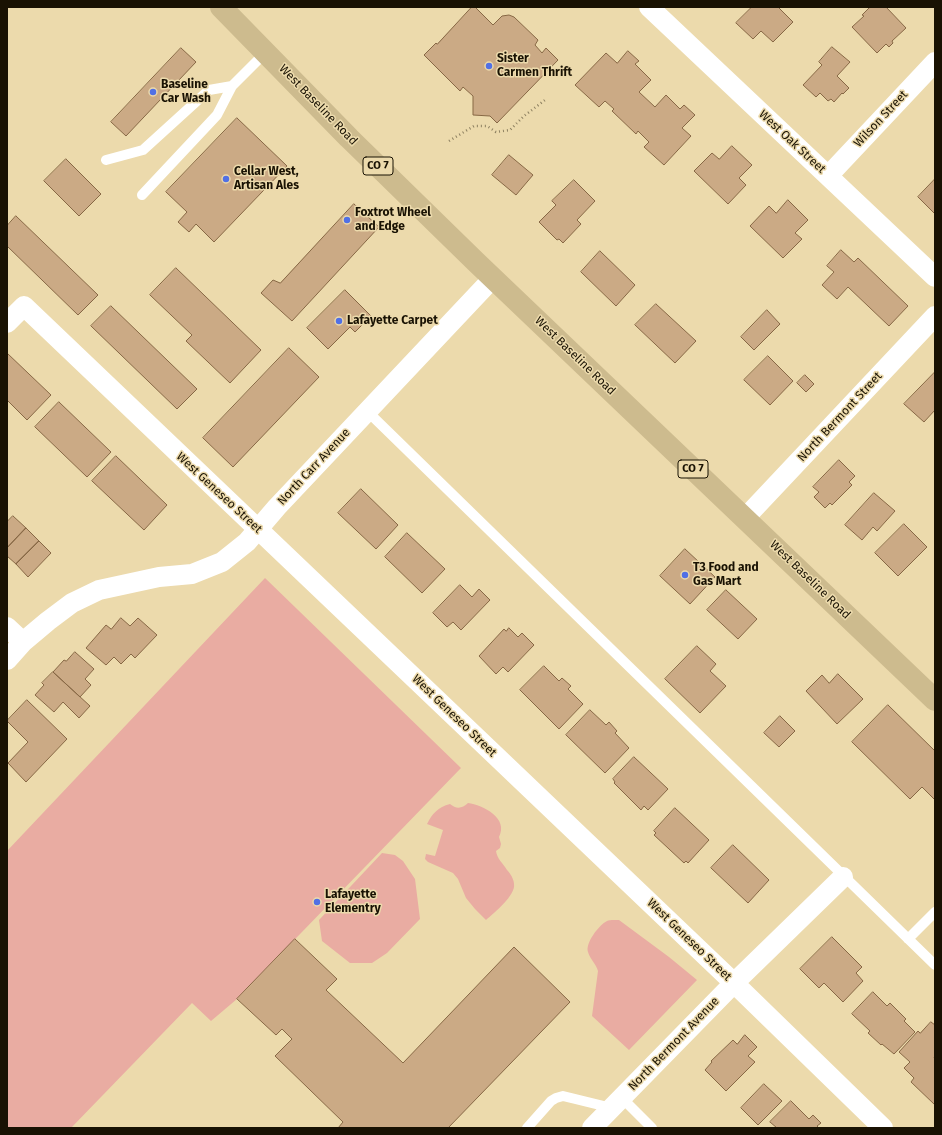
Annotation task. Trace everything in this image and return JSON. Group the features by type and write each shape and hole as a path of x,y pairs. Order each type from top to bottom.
{"main road":[{"name":"West Baseline Road","path":"221,7 349,138 493,278 935,700"}],"street":[{"name":"West Oak Street","path":"649,7 935,277"},
{"name":"Wilson Street","path":"828,176 935,62"},
{"name":"North Carr Avenue","path":"7,660 23,642 48,621 72,603 98,590 159,577 192,574 222,562 247,542 277,507 493,278"},
{"name":"West Geneseo Street","path":"7,323 24,306 734,983 883,1128"},
{"name":"North Bermont Street","path":"745,518 935,316"},
{"path":"7,627 23,642"},
{"name":"North Bermont Avenue","path":"592,1128 734,983 843,877"}],"lane":[{"path":"142,196 217,115 232,86 266,52"},
{"path":"106,160 143,150 209,90 232,86"},
{"path":"367,411 843,877 935,965"},
{"path":"908,939 935,912"},
{"path":"527,1128 551,1101 563,1096 617,1103 652,1128"}],"path":[{"path":"449,141 474,126 486,126 496,132 510,130 524,116 545,100"}],"shaded area":[{"path":"265,578 461,768 237,999 211,1021 192,1003 71,1128 7,1128 7,851"},
{"path":"468,803 481,806 498,818 501,830 499,837 501,844 500,848 496,851 499,859 511,874 514,882 512,893 486,920 466,898 458,879 453,873 428,862 425,859 426,854 435,856 443,830 427,824 433,814 446,805 450,804 459,808"},
{"path":"382,853 395,855 403,861 415,879 420,919 387,953 372,963 350,963 322,941 319,920"},
{"path":"619,920 697,980 629,1050 592,1016 598,971 589,955 588,948 591,939 597,930 604,923"}],"building":[{"path":"472,7 475,7 493,25 502,16 509,15 514,17 538,40 535,45 542,53 546,48 558,60 497,123 490,116 473,115 473,96 463,87 460,91 424,55 436,43 437,44"},
{"path":"752,7 778,7 793,22 773,42 761,31 753,39 736,23"},
{"path":"868,7 886,7 906,28 892,41 893,43 889,47 886,44 877,53 852,27 864,16 862,15 869,8"},
{"path":"832,47 850,62 837,76 849,88 834,102 831,99 828,101 820,93 816,97 803,85 822,65 819,62"},
{"name":"Baseline Car Wash","path":"181,48 196,62 126,136 111,122"},
{"path":"628,51 639,61 635,64 651,80 639,92 655,107 666,95 680,109 684,105 695,115 682,128 691,136 664,165 644,147 649,142 638,131 636,134 612,111 614,109 605,101 599,107 575,85 606,53 617,63"},
{"name":"Cellar West, Artisan Ales","path":"237,118 287,166 214,242 196,224 189,232 178,222 187,212 166,192"},
{"path":"732,146 752,165 739,178 746,185 728,204 694,171 712,153 719,159"},
{"path":"509,155 533,175 516,195 492,175"},
{"path":"66,159 101,194 79,216 44,181"},
{"path":"935,179 935,214 918,197"},
{"path":"574,180 595,201 577,220 581,224 563,243 559,239 557,240 539,222 556,205 552,201"},
{"path":"788,200 808,220 795,233 802,239 783,258 750,226 769,206 776,213"},
{"path":"354,204 379,227 292,321 261,293 273,280 280,283"},
{"path":"16,216 98,295 78,315 7,246 7,226"},
{"path":"841,250 854,262 858,258 908,306 889,326 848,287 837,299 822,285 834,272 827,266"},
{"path":"600,251 635,285 616,306 581,272"},
{"path":"176,268 261,350 230,383 186,341 192,335 150,295"},
{"name":"Lafayette Carpet","path":"345,290 371,316 355,332 350,327 328,349 307,328"},
{"path":"656,304 696,341 675,363 635,325"},
{"path":"111,306 197,389 177,409 91,326"},
{"path":"767,310 780,324 754,350 741,337"},
{"path":"289,348 319,377 233,467 203,438"},
{"path":"7,353 51,395 27,420 7,400"},
{"path":"768,356 793,381 770,405 744,380"},
{"path":"935,372 935,410 924,422 904,404"},
{"path":"805,375 814,384 806,392 797,383"},
{"path":"59,402 111,452 87,477 35,427"},
{"path":"116,456 167,505 144,530 92,481"},
{"path":"839,460 855,476 849,482 852,485 832,505 830,503 825,508 814,497 819,492 813,487"},
{"path":"361,489 398,525 376,549 338,513"},
{"path":"874,493 895,511 877,531 873,527 862,540 845,525"},
{"path":"13,516 26,528 7,548 7,522"},
{"path":"904,524 927,547 898,576 875,553"},
{"path":"26,528 39,541 16,564 7,556 7,548"},
{"path":"407,533 445,569 422,593 385,557"},
{"path":"39,541 51,553 28,577 16,564"},
{"path":"685,549 715,577 690,604 660,576"},
{"path":"460,585 472,597 479,589 490,600 461,630 453,622 447,627 433,613"},
{"path":"726,590 757,619 738,639 707,610"},
{"path":"121,618 130,626 138,618 157,635 135,658 131,654 121,664 114,657 106,665 86,648 106,625 111,629"},
{"path":"509,628 518,637 522,633 534,645 508,672 503,667 496,674 479,656 504,629 506,631"},
{"path":"697,646 716,664 710,671 726,686 700,713 665,679"},
{"path":"75,652 94,669 85,679 91,685 80,697 53,672 64,660 66,661"},
{"path":"544,666 559,681 562,678 571,686 568,689 583,704 559,729 520,690"},
{"path":"53,672 90,706 79,718 63,702 54,712 35,695 44,685 42,683"},
{"path":"838,674 863,699 837,724 806,691 822,675 829,683"},
{"path":"27,700 67,739 26,782 8,763 28,742 7,721"},
{"path":"888,705 935,751 935,800 922,787 910,799 852,742"},
{"path":"590,710 606,725 609,722 617,731 615,733 629,748 605,773 566,735"},
{"path":"780,716 795,731 779,747 764,733"},
{"path":"634,757 668,789 648,810 644,806 641,810 614,783 615,782 613,779"},
{"path":"675,808 709,840 688,863 686,861 684,863 654,835 656,833 654,831"},
{"path":"733,845 769,880 748,903 711,868"},
{"path":"832,937 862,967 856,973 863,981 843,1002 824,983 819,988 800,969"},
{"path":"295,939 337,979 326,990 403,1063 514,947 570,1002 448,1128 338,1128 343,1122 275,1056 292,1039 282,1029 276,1035 237,999"},
{"path":"873,992 887,1006 890,1003 906,1019 904,1021 915,1032 894,1054 868,1033 870,1031 852,1014"},
{"path":"931,1022 935,1025 935,1105 911,1082 914,1078 904,1068 910,1062 899,1052 918,1031 920,1033"},
{"path":"745,1035 757,1047 748,1056 755,1062 726,1091 705,1070 712,1062 711,1061 733,1040 737,1044"},
{"path":"764,1084 782,1101 758,1125 741,1108"},
{"path":"791,1101 809,1119 813,1115 821,1123 817,1126 819,1128 777,1128 770,1122"}],"place":[{"name":"Sister Carmen Thrift","path":"489,66"},
{"name":"Baseline Car Wash","path":"153,92"},
{"name":"Cellar West, Artisan Ales","path":"226,179"},
{"name":"Foxtrot Wheel and Edge","path":"347,220"},
{"name":"Lafayette Carpet","path":"339,321"},
{"name":"T3 Food and Gas Mart","path":"685,575"},
{"name":"Lafayette Elementry","path":"317,902"}]}
